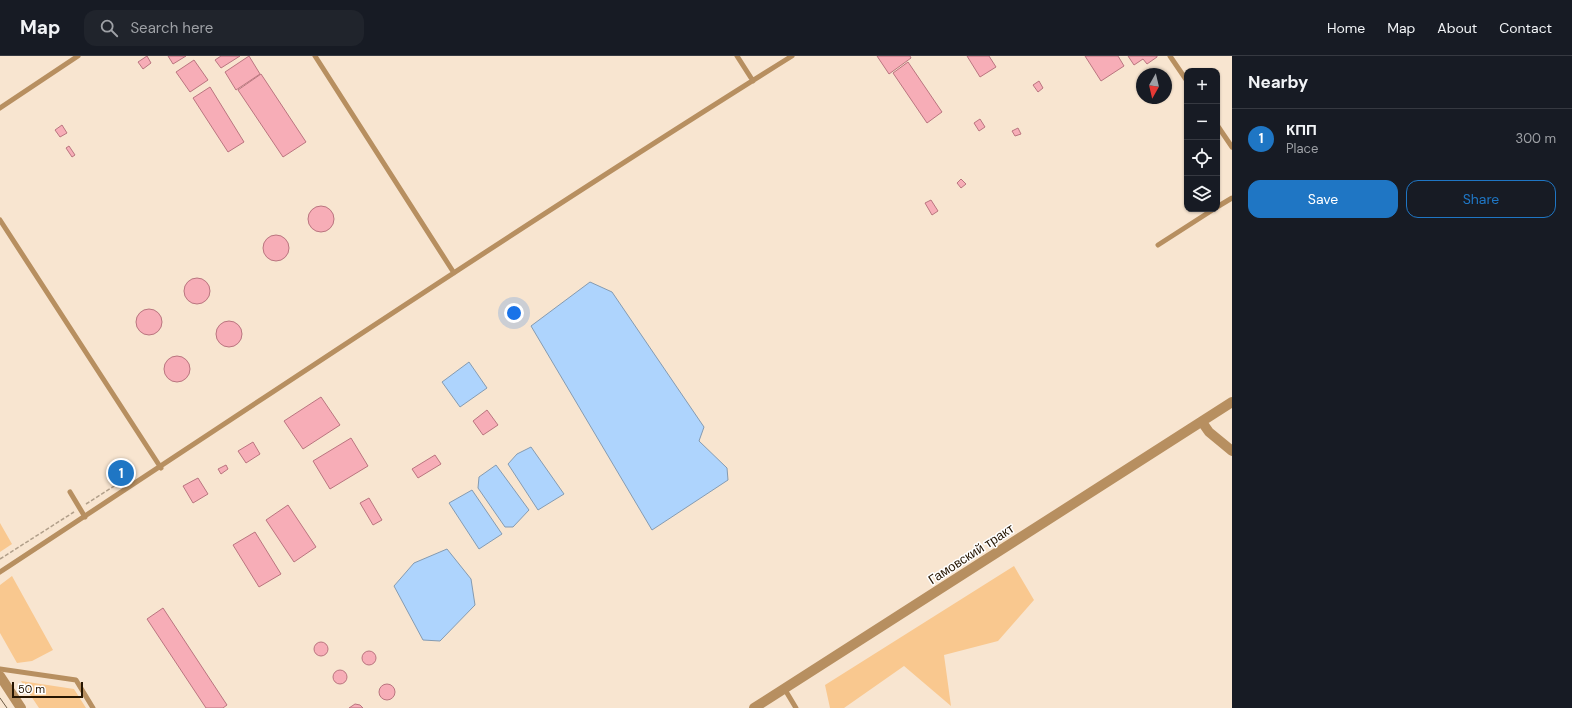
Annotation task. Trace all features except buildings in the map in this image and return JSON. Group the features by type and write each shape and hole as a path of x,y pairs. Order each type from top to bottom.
{"street":[{"name":"Гамовский тракт","path":"754,708 1232,402"},
{"path":"1202,422 1209,432 1232,451"},
{"path":"0,676 21,708"}],"lane":[{"path":"0,108 78,56"},
{"path":"315,56 454,273"},
{"path":"737,56 753,80"},
{"path":"0,572 454,273 792,56"},
{"path":"1170,56 1184,77"},
{"path":"1220,129 1232,147"},
{"path":"1220,205 1232,198"},
{"path":"1158,245 1209,212"},
{"path":"0,220 160,468"},
{"path":"70,492 85,517"},
{"path":"0,668 76,680 93,708"},
{"path":"784,688 796,708"}],"path":[{"path":"0,559 119,483 120,478"}],"shaded area":[{"path":"0,523 12,544 0,552"},
{"path":"1014,566 1034,600 998,641 944,655 951,706 904,666 844,708 830,708 825,685"},
{"path":"12,576 53,650 32,661 17,663 0,633 0,585"},
{"path":"21,681 74,689 86,708 39,708"}],"water":[{"path":"590,282 612,292 704,427 699,441 727,468 728,480 652,530 531,326"},
{"path":"469,362 487,388 460,407 442,382"},
{"path":"531,447 564,494 538,510 508,464 517,454"},
{"path":"496,465 529,510 513,527 505,527 478,488 479,477"},
{"path":"472,490 502,534 479,549 449,503"},
{"path":"447,549 471,579 475,605 440,641 423,640 394,586 414,563"}],"tram line":[{"path":"0,698 7,708"}],"place":[{"name":"КПП","path":"121,473"}]}
